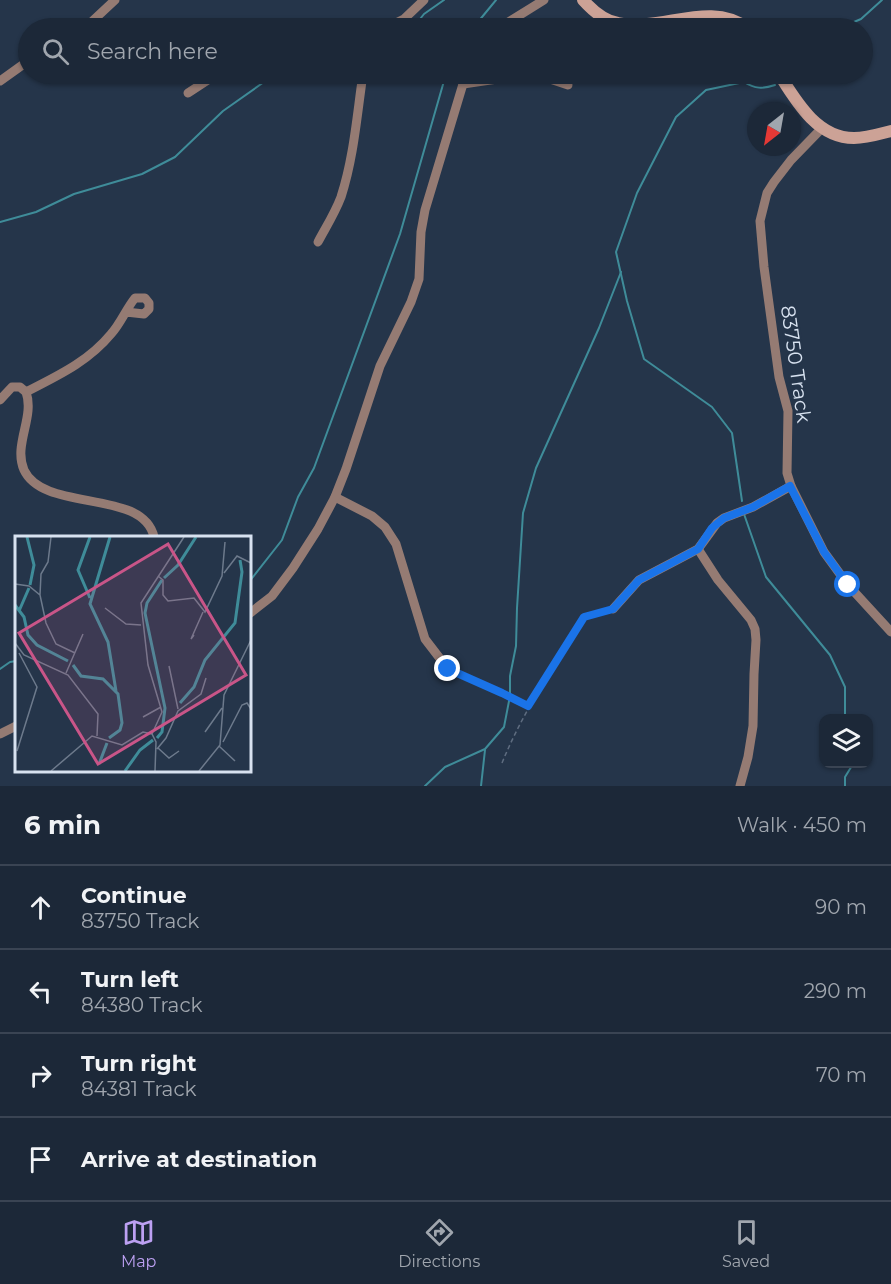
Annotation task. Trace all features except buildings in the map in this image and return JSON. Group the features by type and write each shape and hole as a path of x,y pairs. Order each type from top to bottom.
{"street":[{"path":"96,18 115,0"},
{"path":"404,18 423,0"},
{"path":"516,18 544,0"},
{"path":"583,0 605,18"},
{"path":"662,18 712,11 733,18"},
{"path":"0,81 18,68"},
{"path":"188,93 202,84"},
{"path":"318,242 338,205 345,181 362,84"},
{"path":"250,613 272,596 293,568 318,529 346,469 380,366 411,302 419,279 421,232 425,210 463,84"},
{"path":"786,84 806,114 823,127 843,137 865,138 891,131"},
{"name":"83750 Track","path":"823,127 791,160 774,182 767,193 760,221 779,377 788,411 786,462 790,486 824,552 837,572 891,632"},
{"path":"26,392 88,357 109,336 126,312"},
{"path":"0,400 12,387 20,387 26,392 28,409 21,451 25,471 30,477 54,492 133,512 149,524 154,536"},
{"path":"613,609 639,580 698,549 712,528 724,518 753,507 790,486"},
{"path":"335,496 372,516 385,527 396,544 425,639 448,669"},
{"path":"698,549 718,580 751,620 755,629 753,726 748,758 740,786"},
{"path":"0,734 15,726"}],"path":[{"path":"502,763 513,734 528,706 584,617 613,609"},
{"path":"448,669 528,706"}],"waterway":[{"path":"421,18 444,0"},
{"path":"481,18 496,0"},
{"path":"862,18 882,0"},
{"path":"0,222 36,212 74,194 142,174 175,157 223,111 261,84"},
{"path":"250,581 282,540 298,497 314,468 400,234 443,84"},
{"path":"734,84 706,90 676,117 637,193 616,252 644,359 712,407 732,433 742,501"},
{"path":"748,84 759,88 775,85"},
{"path":"425,786 445,767 485,749 504,727 516,646 523,513 536,468 599,328 621,272"},
{"path":"744,514 766,577 830,655 845,687 845,714"},
{"path":"0,669 15,661"},
{"path":"481,786 485,750"},
{"path":"845,786 845,777 851,768"}],"route":[{"path":"448,669 528,706 584,617 613,609 634,584 644,576 698,549 712,528 724,518 753,507 790,486 824,552 848,585"}]}
